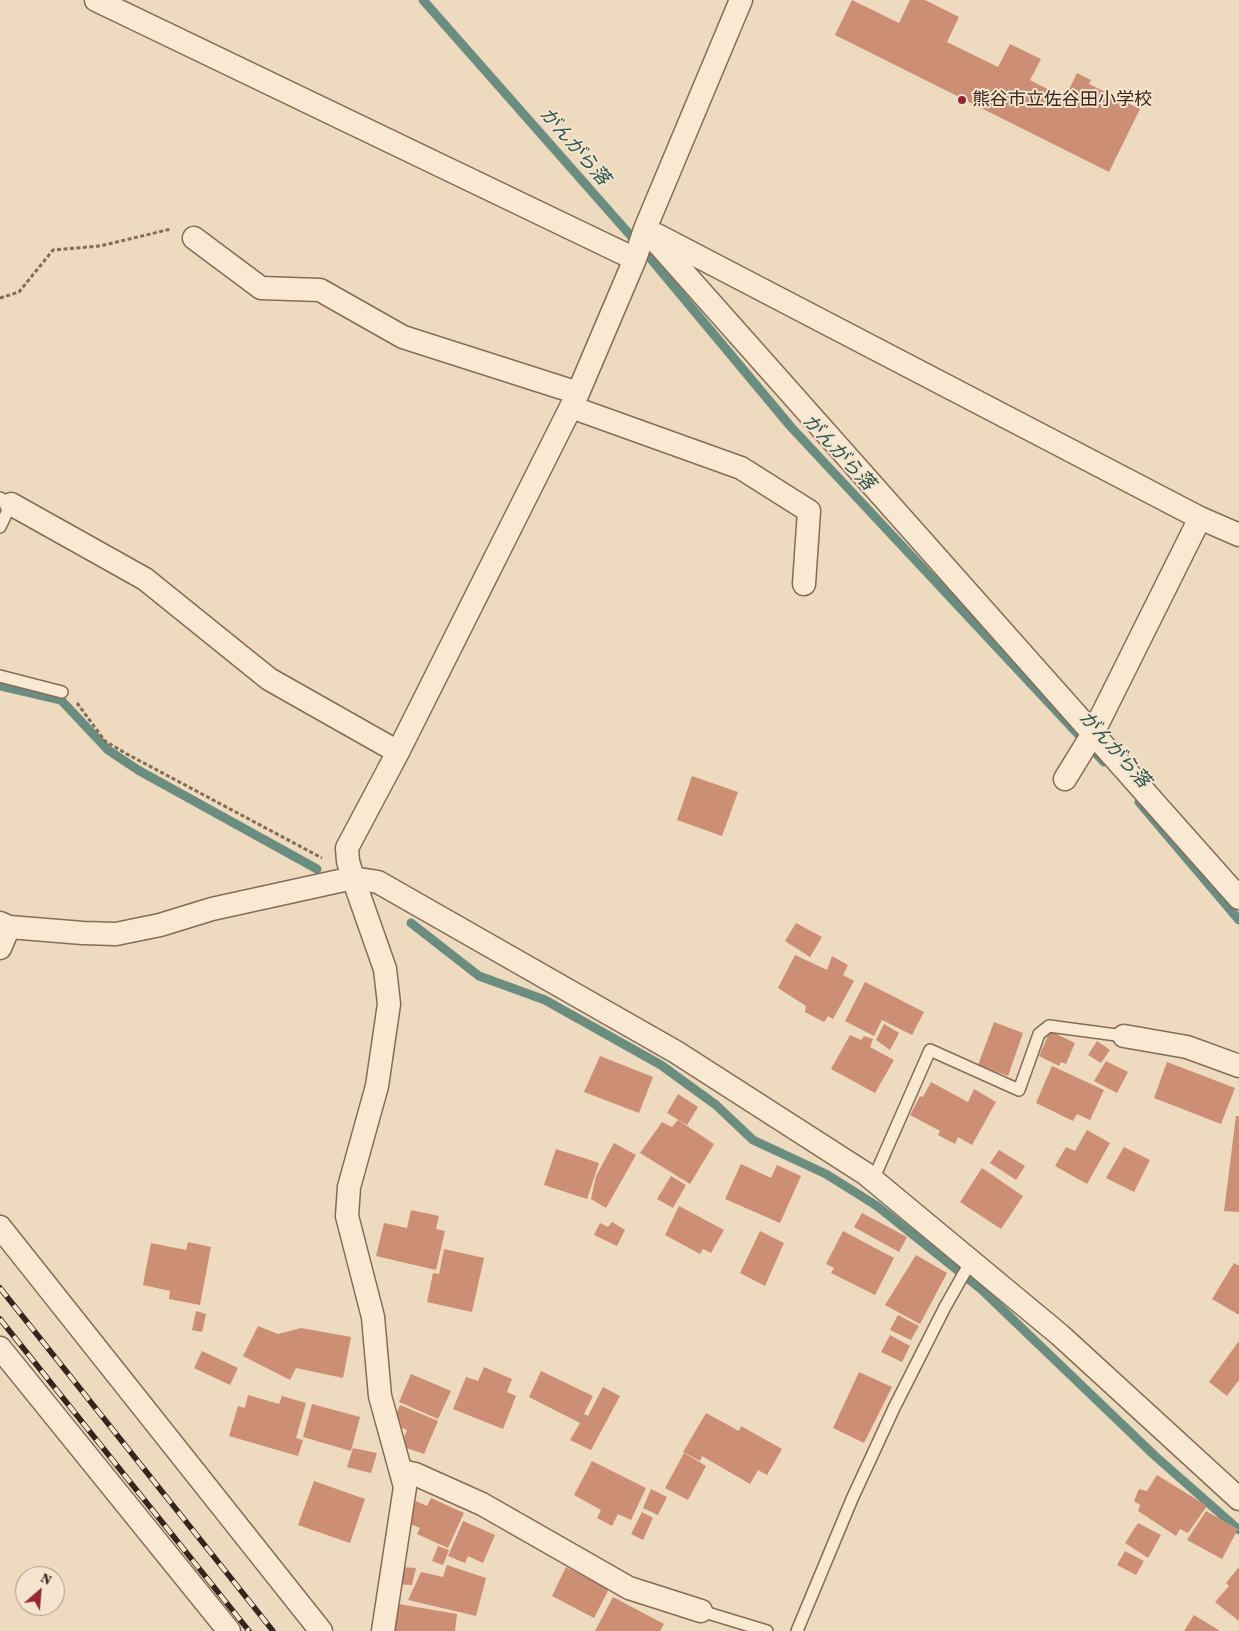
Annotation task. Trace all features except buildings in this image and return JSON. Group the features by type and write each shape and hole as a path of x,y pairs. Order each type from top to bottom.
{"street":[{"path":"96,0 635,258"},
{"path":"383,1631 405,1487 380,1396 373,1317 347,1216 349,1187 377,1086 389,1004 385,969 350,870 347,848 398,752 574,400 635,258 741,0"},
{"path":"645,230 1200,518 1239,535"},
{"path":"645,230 1239,898"},
{"path":"194,238 261,288 320,290 404,337 574,400 741,468 809,511 804,584"},
{"path":"5,501 145,580 269,679 398,752"},
{"path":"1071,770 1093,734 1200,518"},
{"path":"0,948 4,925 84,934 116,934 160,925 350,870 378,882 676,1052 866,1174 1060,1335 1239,1499"},
{"path":"1124,1036 1187,1046 1239,1066"},
{"path":"0,1227 321,1631"},
{"path":"0,1348 229,1631"},
{"path":"401,1471 414,1474 482,1504 629,1588 701,1610"}],"lane":[{"path":"0,527 5,501"},
{"path":"0,676 62,692"},
{"path":"873,1180 930,1050 1019,1090 1039,1034 1049,1026 1124,1036"},
{"path":"797,1631 852,1500 894,1408 945,1307 971,1261"},
{"path":"701,1610 767,1631"}],"path":[{"path":"0,298 19,292 53,250 100,246 169,228 194,238"},
{"path":"62,692 75,700 105,740 125,753 331,863 350,870"}],"waterway":[{"name":"がんがら落","path":"423,0 646,253 791,427 1104,762"},
{"path":"0,686 61,700 108,750 138,770 317,869"},
{"name":"がんがら落","path":"1139,802 1239,920"},
{"path":"411,923 479,976 545,1000 661,1065 716,1105 753,1140 826,1174 877,1206 981,1289 1154,1455 1239,1530"}],"railway":[{"path":"0,1288 273,1631"},
{"path":"0,1319 249,1631"}],"place":[{"name":"熊谷市立佐谷田小学校","path":"962,100"}]}
